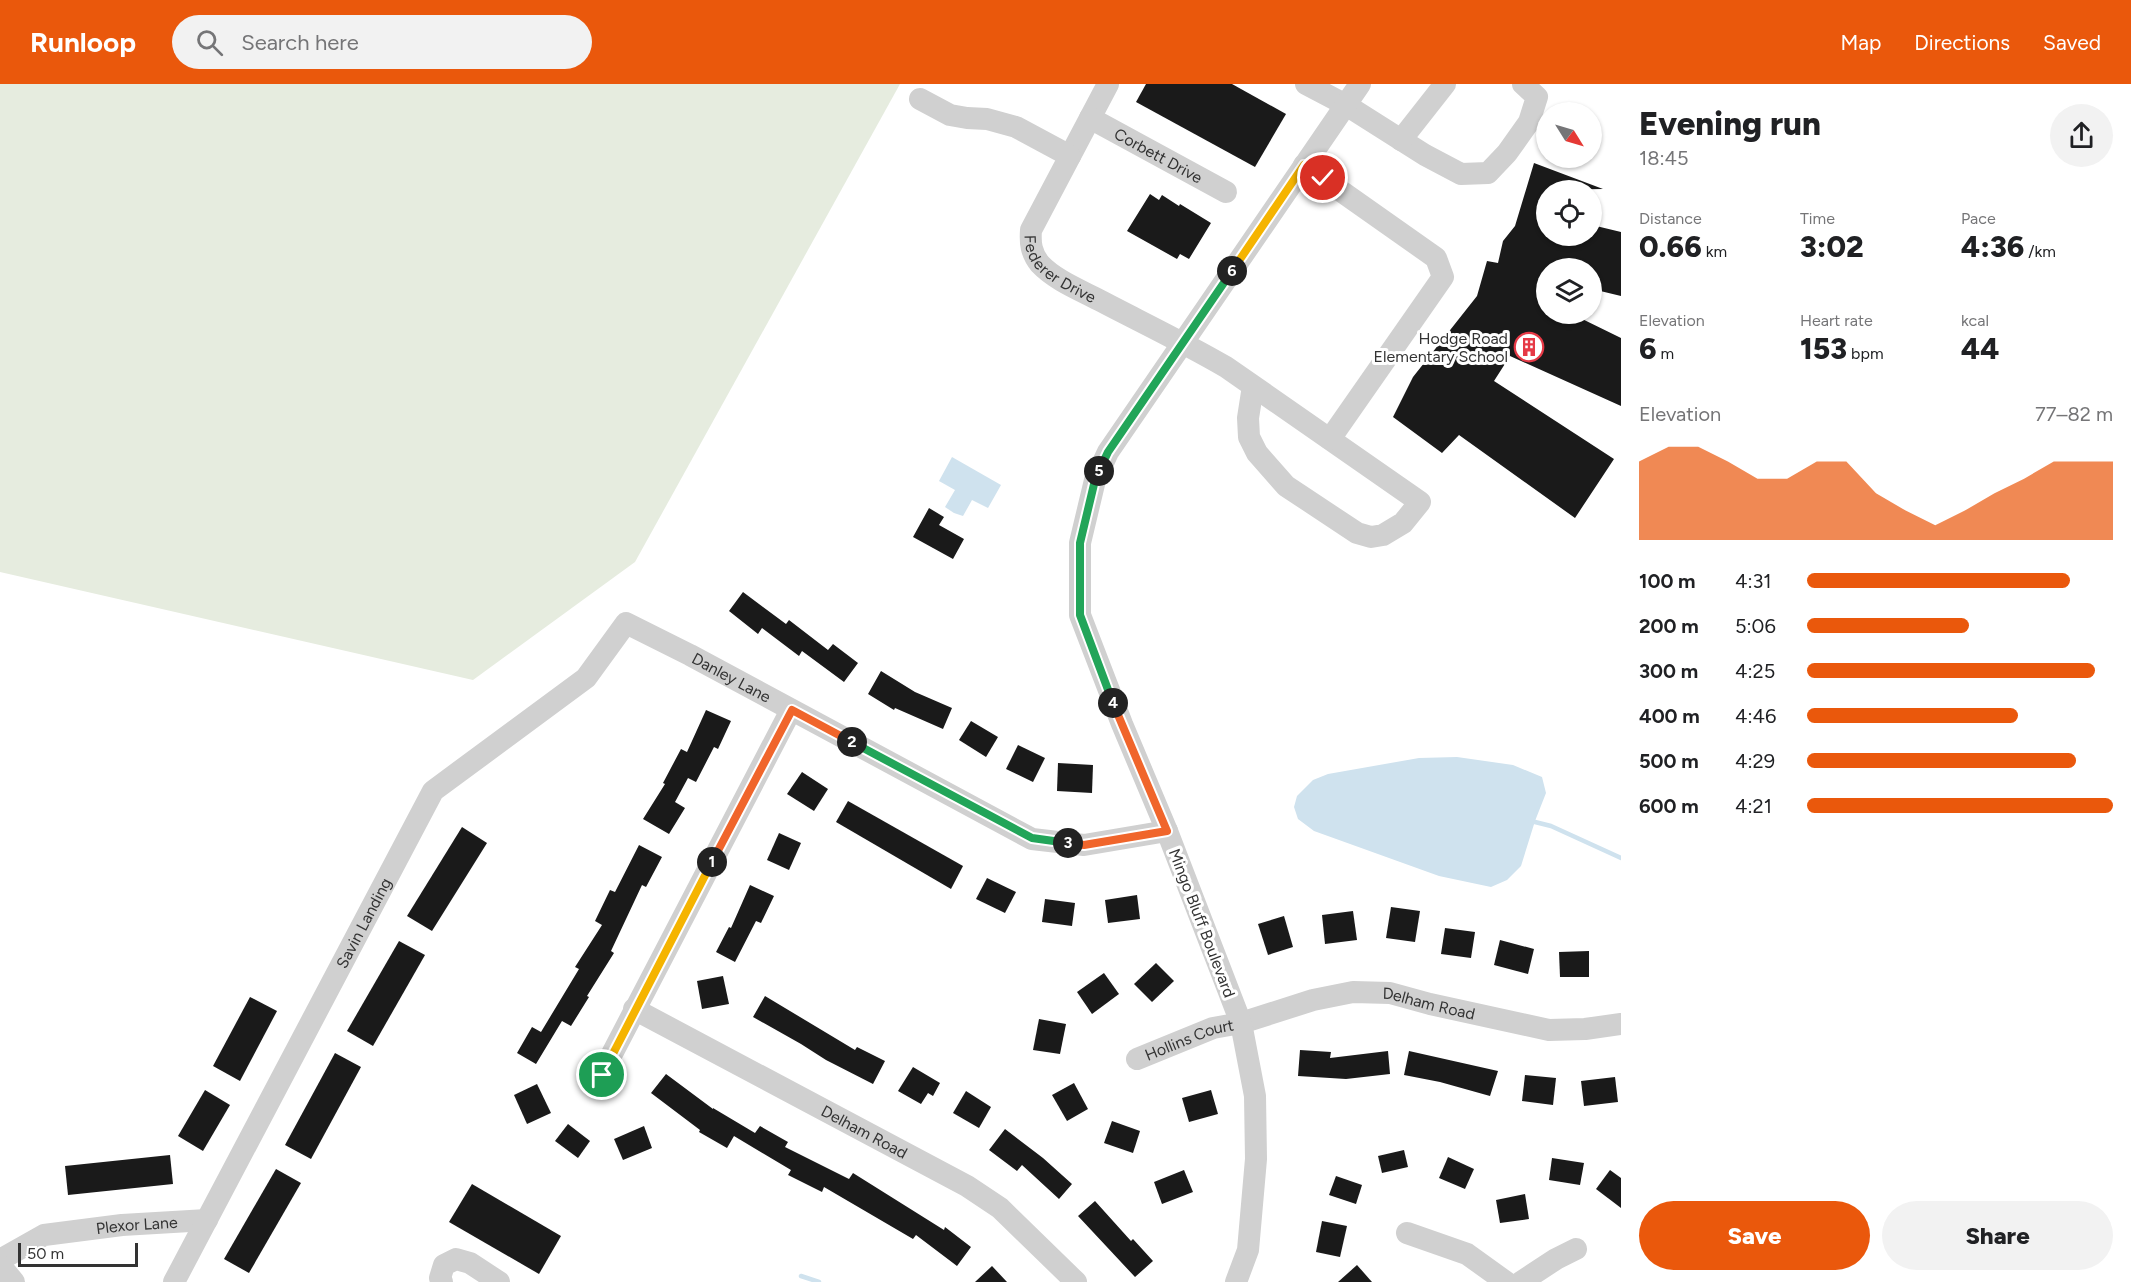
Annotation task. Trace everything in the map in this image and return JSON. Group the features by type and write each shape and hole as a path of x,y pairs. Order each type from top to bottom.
{"street":[{"name":"Federer Drive","path":"1108,84 1031,230 1030,243 1033,254 1041,264 1065,282 1201,352 1253,386 1420,502 1403,523 1383,536 1371,537 1357,533 1286,486 1257,453 1249,437 1248,418 1253,386"},
{"path":"1306,84 1346,105 1461,174 1488,173 1507,153 1529,122 1537,97 1523,84"},
{"name":"Mingo Bluff Boulevard","path":"1236,1282 1248,1250 1256,1160 1255,1096 1241,1023 1080,615 1080,543 1095,480 1108,452 1360,84"},
{"path":"1401,140 1445,84"},
{"path":"920,99 950,115 987,118 1016,127 1070,156"},
{"name":"Corbett Drive","path":"1090,118 1226,192"},
{"path":"1304,165 1436,258 1443,277 1330,439"},
{"name":"Danley Lane","path":"626,623 1032,838 1084,845 1167,831"},
{"name":"Savin Landing","path":"174,1282 433,791 586,678 626,623"},
{"path":"602,1075 634,1009 792,710"},
{"name":"Delham Road","path":"1241,1023 1313,1000 1370,991 1390,993 1549,1030 1585,1029 1621,1024"},
{"name":"Delham Road","path":"634,1009 968,1186 1000,1208 1076,1282"},
{"name":"Hollins Court","path":"1137,1059 1213,1028 1241,1023"},
{"name":"Plexor Lane","path":"0,1262 44,1235 122,1225 207,1220"},
{"path":"1407,1233 1467,1254 1506,1282"},
{"path":"1521,1282 1556,1259 1576,1250"},
{"path":"442,1282 440,1278 444,1265 456,1259 470,1263 499,1282"},
{"path":"0,1262 14,1282"}],"shaded area":[{"path":"0,84 900,84 635,562 473,680 0,572"}],"water":[{"path":"952,457 1001,485 988,508 972,500 963,516 945,507 955,490 939,481"},
{"path":"1457,757 1513,765 1542,777 1546,793 1521,866 1507,880 1491,887 1439,876 1314,831 1298,819 1294,807 1297,796 1313,780 1328,774 1419,758"}],"building":[{"path":"1146,84 1232,84 1286,114 1255,167 1136,102"},
{"name":"Hodge Road Elementary School","path":"1534,163 1536,168 1547,168 1579,180 1536,180 1536,246 1602,246 1602,227 1621,232 1621,296 1602,291 1602,258 1536,258 1536,324 1592,324 1621,338 1621,406 1510,356 1494,381 1614,459 1575,518 1459,435 1442,453 1393,417 1413,377 1477,296 1487,261 1498,263 1503,241 1515,226"},
{"path":"1150,194 1159,200 1162,195 1211,223 1189,259 1180,254 1177,259 1127,231"},
{"path":"929,508 944,517 939,525 964,539 953,559 913,537"},
{"path":"743,592 786,624 789,620 828,650 833,644 858,663 844,682 802,651 799,656 762,628 758,634 729,611"},
{"path":"881,671 915,692 952,708 943,729 895,708 894,710 868,694"},
{"path":"706,710 731,721 718,749 714,747 696,782 688,778 675,802 685,808 669,834 643,819 665,784 663,783 681,749 687,752"},
{"path":"971,721 998,737 986,757 959,740"},
{"path":"1018,745 1045,758 1033,782 1006,769"},
{"path":"1058,763 1093,765 1092,793 1057,791"},
{"path":"802,772 828,789 814,811 787,794"},
{"path":"848,801 963,866 951,889 836,822"},
{"path":"462,827 487,843 432,931 407,916"},
{"path":"779,833 801,843 789,870 767,860"},
{"path":"639,845 662,857 646,887 642,885 611,951 614,953 587,996 589,997 571,1026 562,1021 536,1064 517,1053 532,1027 541,1032 579,969 575,967 602,925 595,921 610,890 615,892"},
{"path":"987,878 1016,892 1005,913 976,899"},
{"path":"750,885 774,896 761,923 756,921 735,962 716,952 729,927 731,928"},
{"path":"1137,895 1140,919 1108,923 1105,900"},
{"path":"1045,899 1075,903 1072,926 1042,922"},
{"path":"1391,907 1420,911 1415,942 1386,938"},
{"path":"1353,911 1357,940 1325,944 1322,915"},
{"path":"1284,916 1293,947 1268,955 1258,924"},
{"path":"1445,928 1475,932 1471,958 1441,954"},
{"path":"1500,940 1534,949 1528,974 1494,965"},
{"path":"399,941 425,955 373,1046 347,1031"},
{"path":"1589,951 1589,977 1560,977 1559,952"},
{"path":"1156,963 1174,981 1152,1002 1134,984"},
{"path":"1104,973 1119,994 1092,1014 1077,992"},
{"path":"723,976 729,1004 702,1009 697,981"},
{"path":"765,996 855,1050 857,1047 885,1061 873,1084 826,1060 753,1017"},
{"path":"250,997 277,1011 240,1081 213,1066"},
{"path":"1039,1019 1066,1024 1060,1054 1033,1050"},
{"path":"1300,1050 1331,1052 1330,1058 1388,1051 1390,1074 1346,1079 1298,1076"},
{"path":"1409,1051 1498,1071 1490,1096 1404,1075"},
{"path":"335,1053 361,1067 311,1159 285,1145"},
{"path":"913,1067 940,1083 933,1096 928,1093 921,1104 898,1091"},
{"path":"666,1074 713,1109 755,1133 760,1126 788,1142 785,1147 849,1179 853,1173 944,1230 945,1227 971,1247 957,1266 916,1235 913,1239 824,1187 822,1192 788,1175 791,1170 734,1136 727,1148 699,1132 700,1130 651,1093"},
{"path":"1525,1075 1556,1078 1553,1105 1522,1101"},
{"path":"1615,1077 1618,1102 1584,1106 1581,1081"},
{"path":"1074,1083 1088,1109 1067,1121 1052,1095"},
{"path":"537,1084 551,1113 527,1124 514,1095"},
{"path":"205,1090 230,1105 203,1151 178,1136"},
{"path":"1211,1090 1218,1114 1189,1122 1182,1098"},
{"path":"966,1091 991,1107 979,1128 953,1113"},
{"path":"1112,1121 1140,1131 1133,1153 1104,1143"},
{"path":"568,1124 590,1141 578,1158 555,1141"},
{"path":"644,1126 652,1148 623,1160 614,1139"},
{"path":"1005,1129 1072,1184 1059,1199 1022,1165 1017,1171 989,1150"},
{"path":"1404,1150 1408,1167 1382,1173 1378,1156"},
{"path":"170,1155 173,1184 68,1195 65,1166"},
{"path":"1448,1157 1474,1169 1465,1189 1439,1178"},
{"path":"1552,1158 1584,1163 1580,1185 1549,1180"},
{"path":"276,1169 301,1183 249,1273 224,1259"},
{"path":"1184,1170 1193,1192 1162,1204 1154,1182"},
{"path":"1610,1170 1621,1178 1621,1208 1596,1189"},
{"path":"1336,1176 1362,1185 1356,1204 1329,1195"},
{"path":"472,1184 561,1236 539,1274 449,1222"},
{"path":"1525,1194 1529,1219 1500,1223 1496,1200"},
{"path":"1095,1201 1131,1241 1133,1239 1153,1261 1135,1277 1078,1216"},
{"path":"1322,1221 1347,1226 1340,1257 1316,1252"},
{"path":"1357,1265 1372,1282 1338,1282"},
{"path":"992,1266 1007,1282 975,1282"}],"waterway":[{"path":"1531,821 1551,826 1621,858"},
{"path":"801,1276 819,1282"}],"place":[{"name":"Hodge Road Elementary School","path":"1529,347"}],"route":[{"path":"602,1075 634,1009 792,710 1032,838 1084,845 1167,831 1080,615 1080,543 1095,480 1108,452 1304,165 1323,178"}]}
